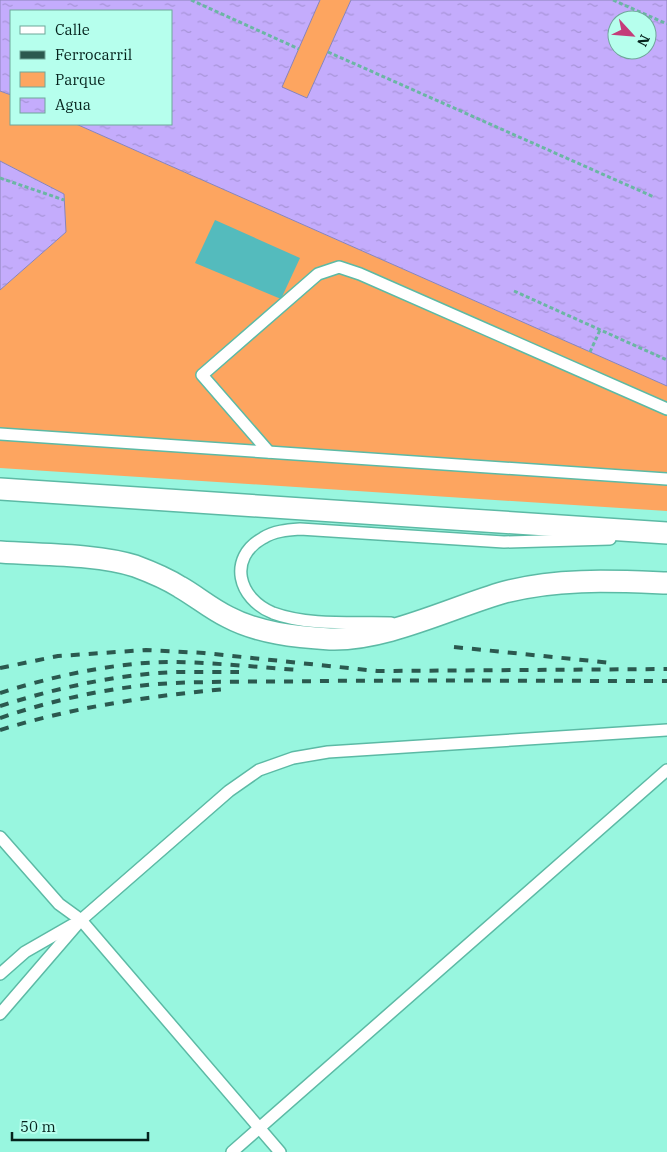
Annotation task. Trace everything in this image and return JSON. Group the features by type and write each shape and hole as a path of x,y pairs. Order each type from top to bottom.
{"street":[{"path":"0,489 310,508 667,535"},
{"path":"0,552 106,560 134,566 164,578 228,618 250,627 268,632 333,639 377,633 507,592 532,587 603,581 667,583"}],"lane":[{"path":"269,452 202,375 318,274 339,267 360,274 667,409"},
{"path":"0,434 667,479"},
{"path":"413,623 341,622 304,619 272,612 258,605 245,591 241,569 243,560 248,550 263,538 284,530 300,529 504,542 667,535"},
{"path":"0,1014 80,920 229,791 259,770 293,758 328,752 667,730"},
{"path":"232,1152 667,770"},
{"path":"0,838 59,904 80,920 280,1152"},
{"path":"0,974 25,952 80,920"}],"path":[{"path":"191,0 299,49"},
{"path":"613,0 667,24"},
{"path":"328,52 654,196"},
{"path":"0,178 64,200"},
{"path":"514,292 667,360"},
{"path":"590,352 600,330"}],"green space":[{"path":"320,0 351,0 307,98 281,87"},
{"path":"0,91 10,95 10,125 78,125 667,386 667,511 0,468 0,290 66,232 64,194 0,161"}],"water":[{"path":"0,0 320,0 282,87 307,98 351,0 667,0 667,386 78,125 172,125 172,10 10,10 10,95 0,91"},
{"path":"0,161 64,194 66,232 0,290"}],"building":[{"path":"215,220 300,258 281,299 195,263"}],"railway":[{"path":"454,647 612,663"},
{"path":"0,668 58,656 146,650 204,653 377,671 667,669"},
{"path":"0,693 65,675 155,662 222,664 299,670"},
{"path":"0,706 43,693 110,679 155,673 239,672"},
{"path":"0,718 86,694 174,683 667,681"},
{"path":"0,730 84,709 169,695 226,689"}]}
